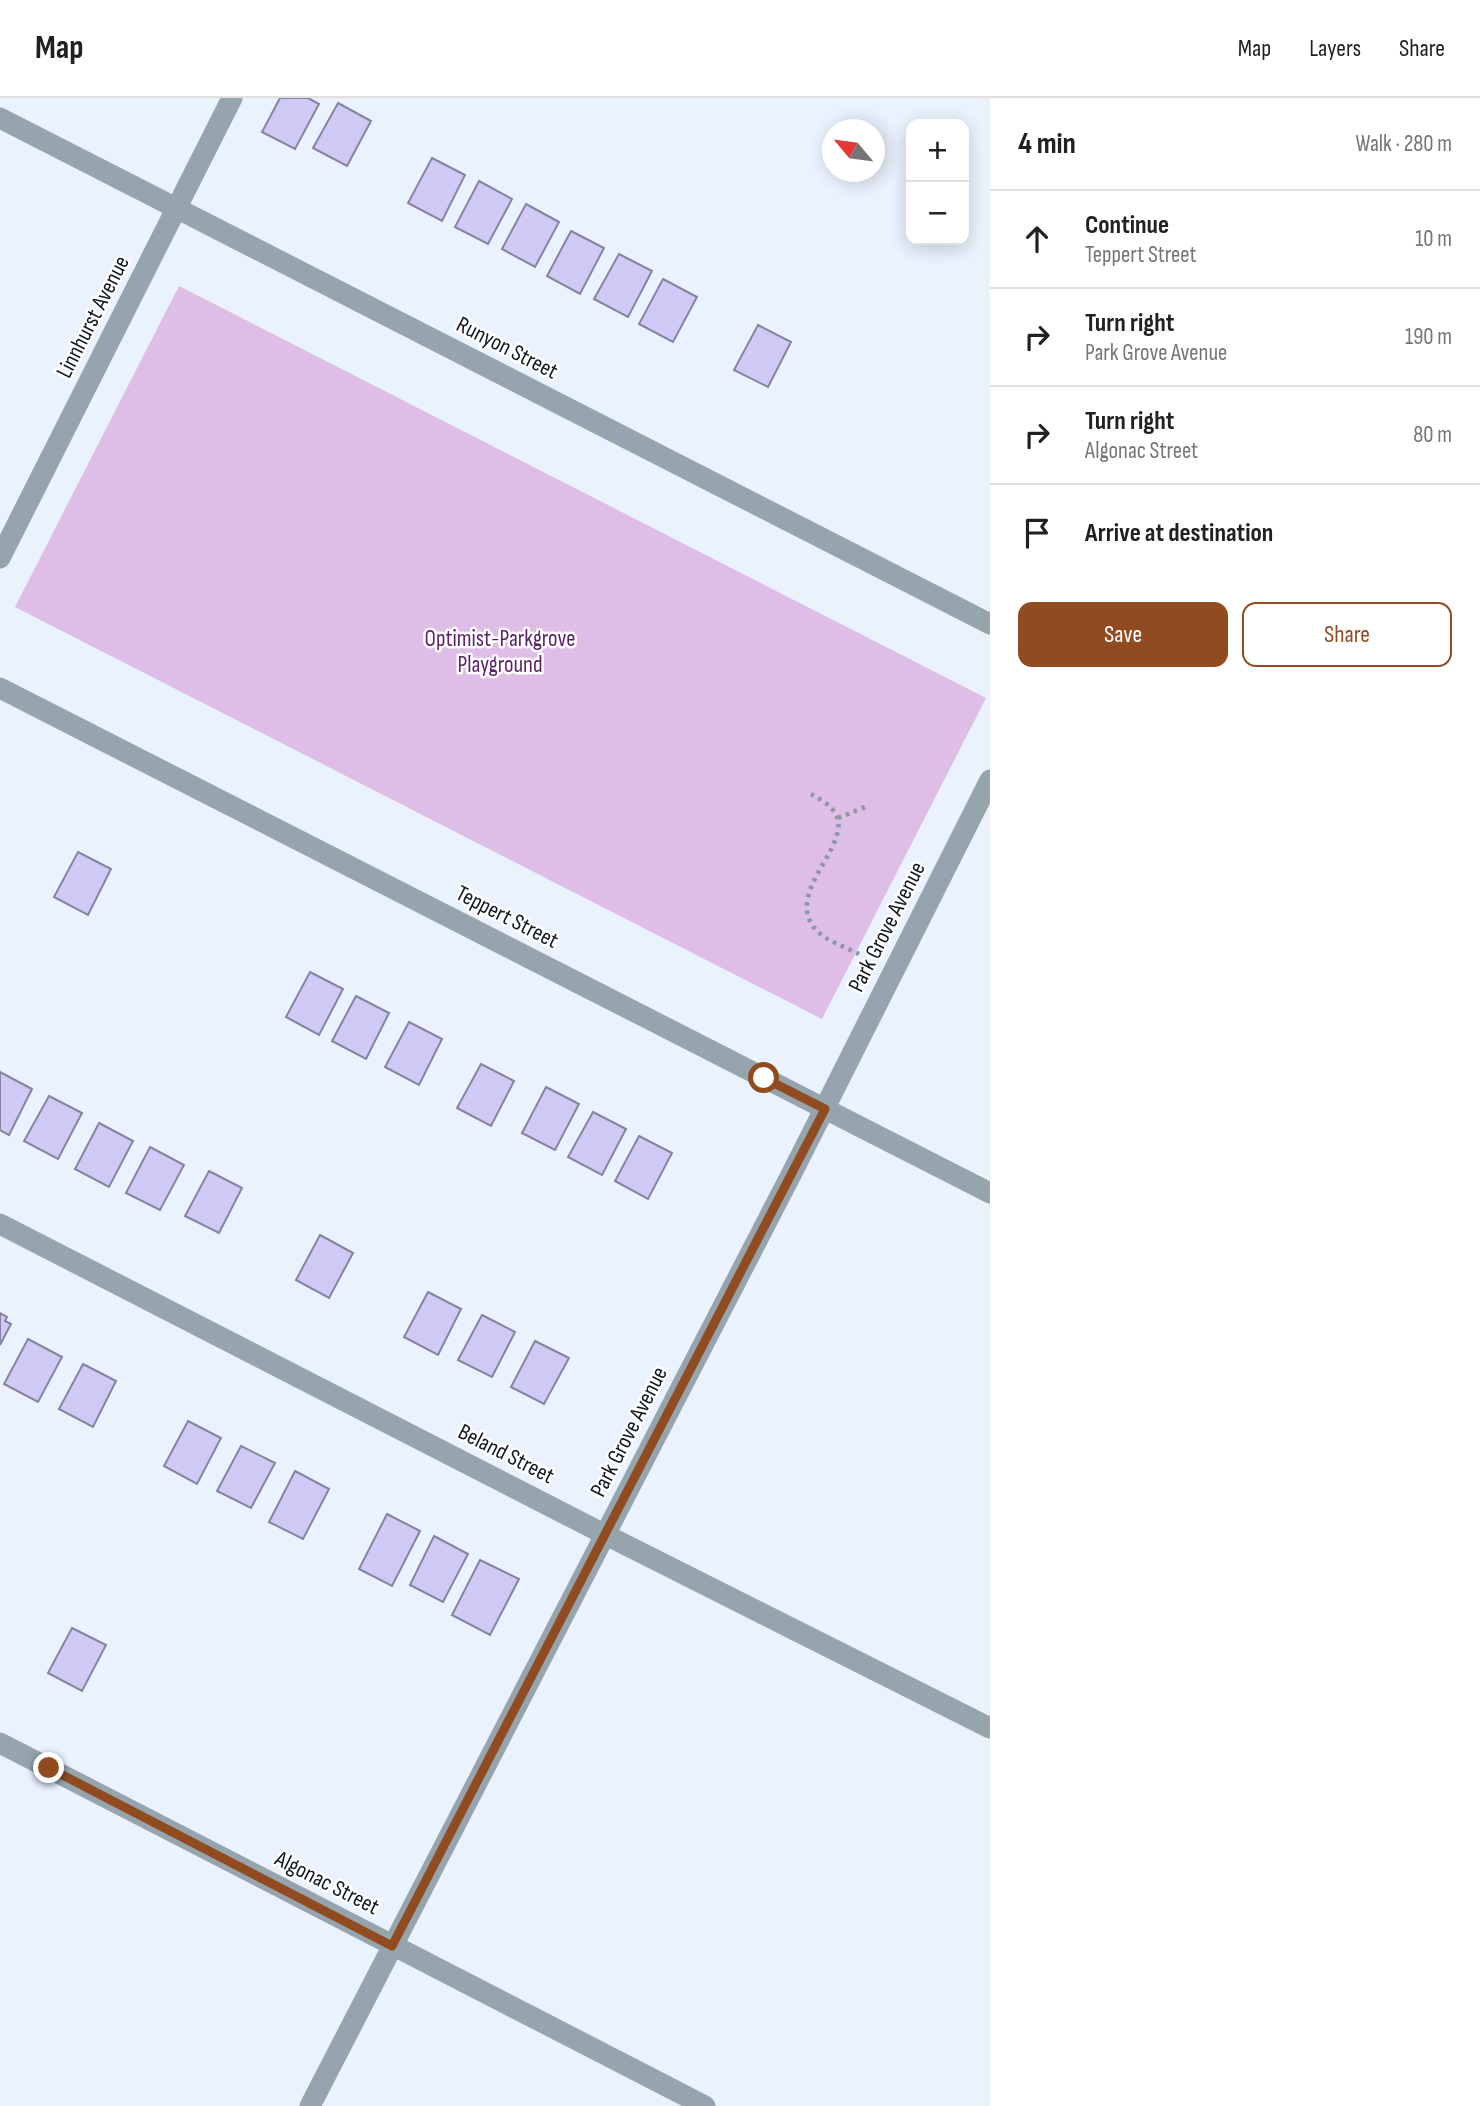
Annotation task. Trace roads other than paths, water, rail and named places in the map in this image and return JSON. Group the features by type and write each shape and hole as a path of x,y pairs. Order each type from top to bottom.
{"street":[{"name":"Linnhurst Avenue","path":"0,558 232,98"},
{"name":"Runyon Street","path":"0,118 990,624"},
{"name":"Teppert Street","path":"0,688 990,1193"},
{"name":"Park Grove Avenue","path":"310,2106 825,1109 990,780"},
{"name":"Beland Street","path":"0,1224 606,1535 990,1728"},
{"name":"Algonac Street","path":"0,1743 705,2106"}],"park label":[{"name":"Optimist-Parkgrove Playground","path":"500,652"}]}
